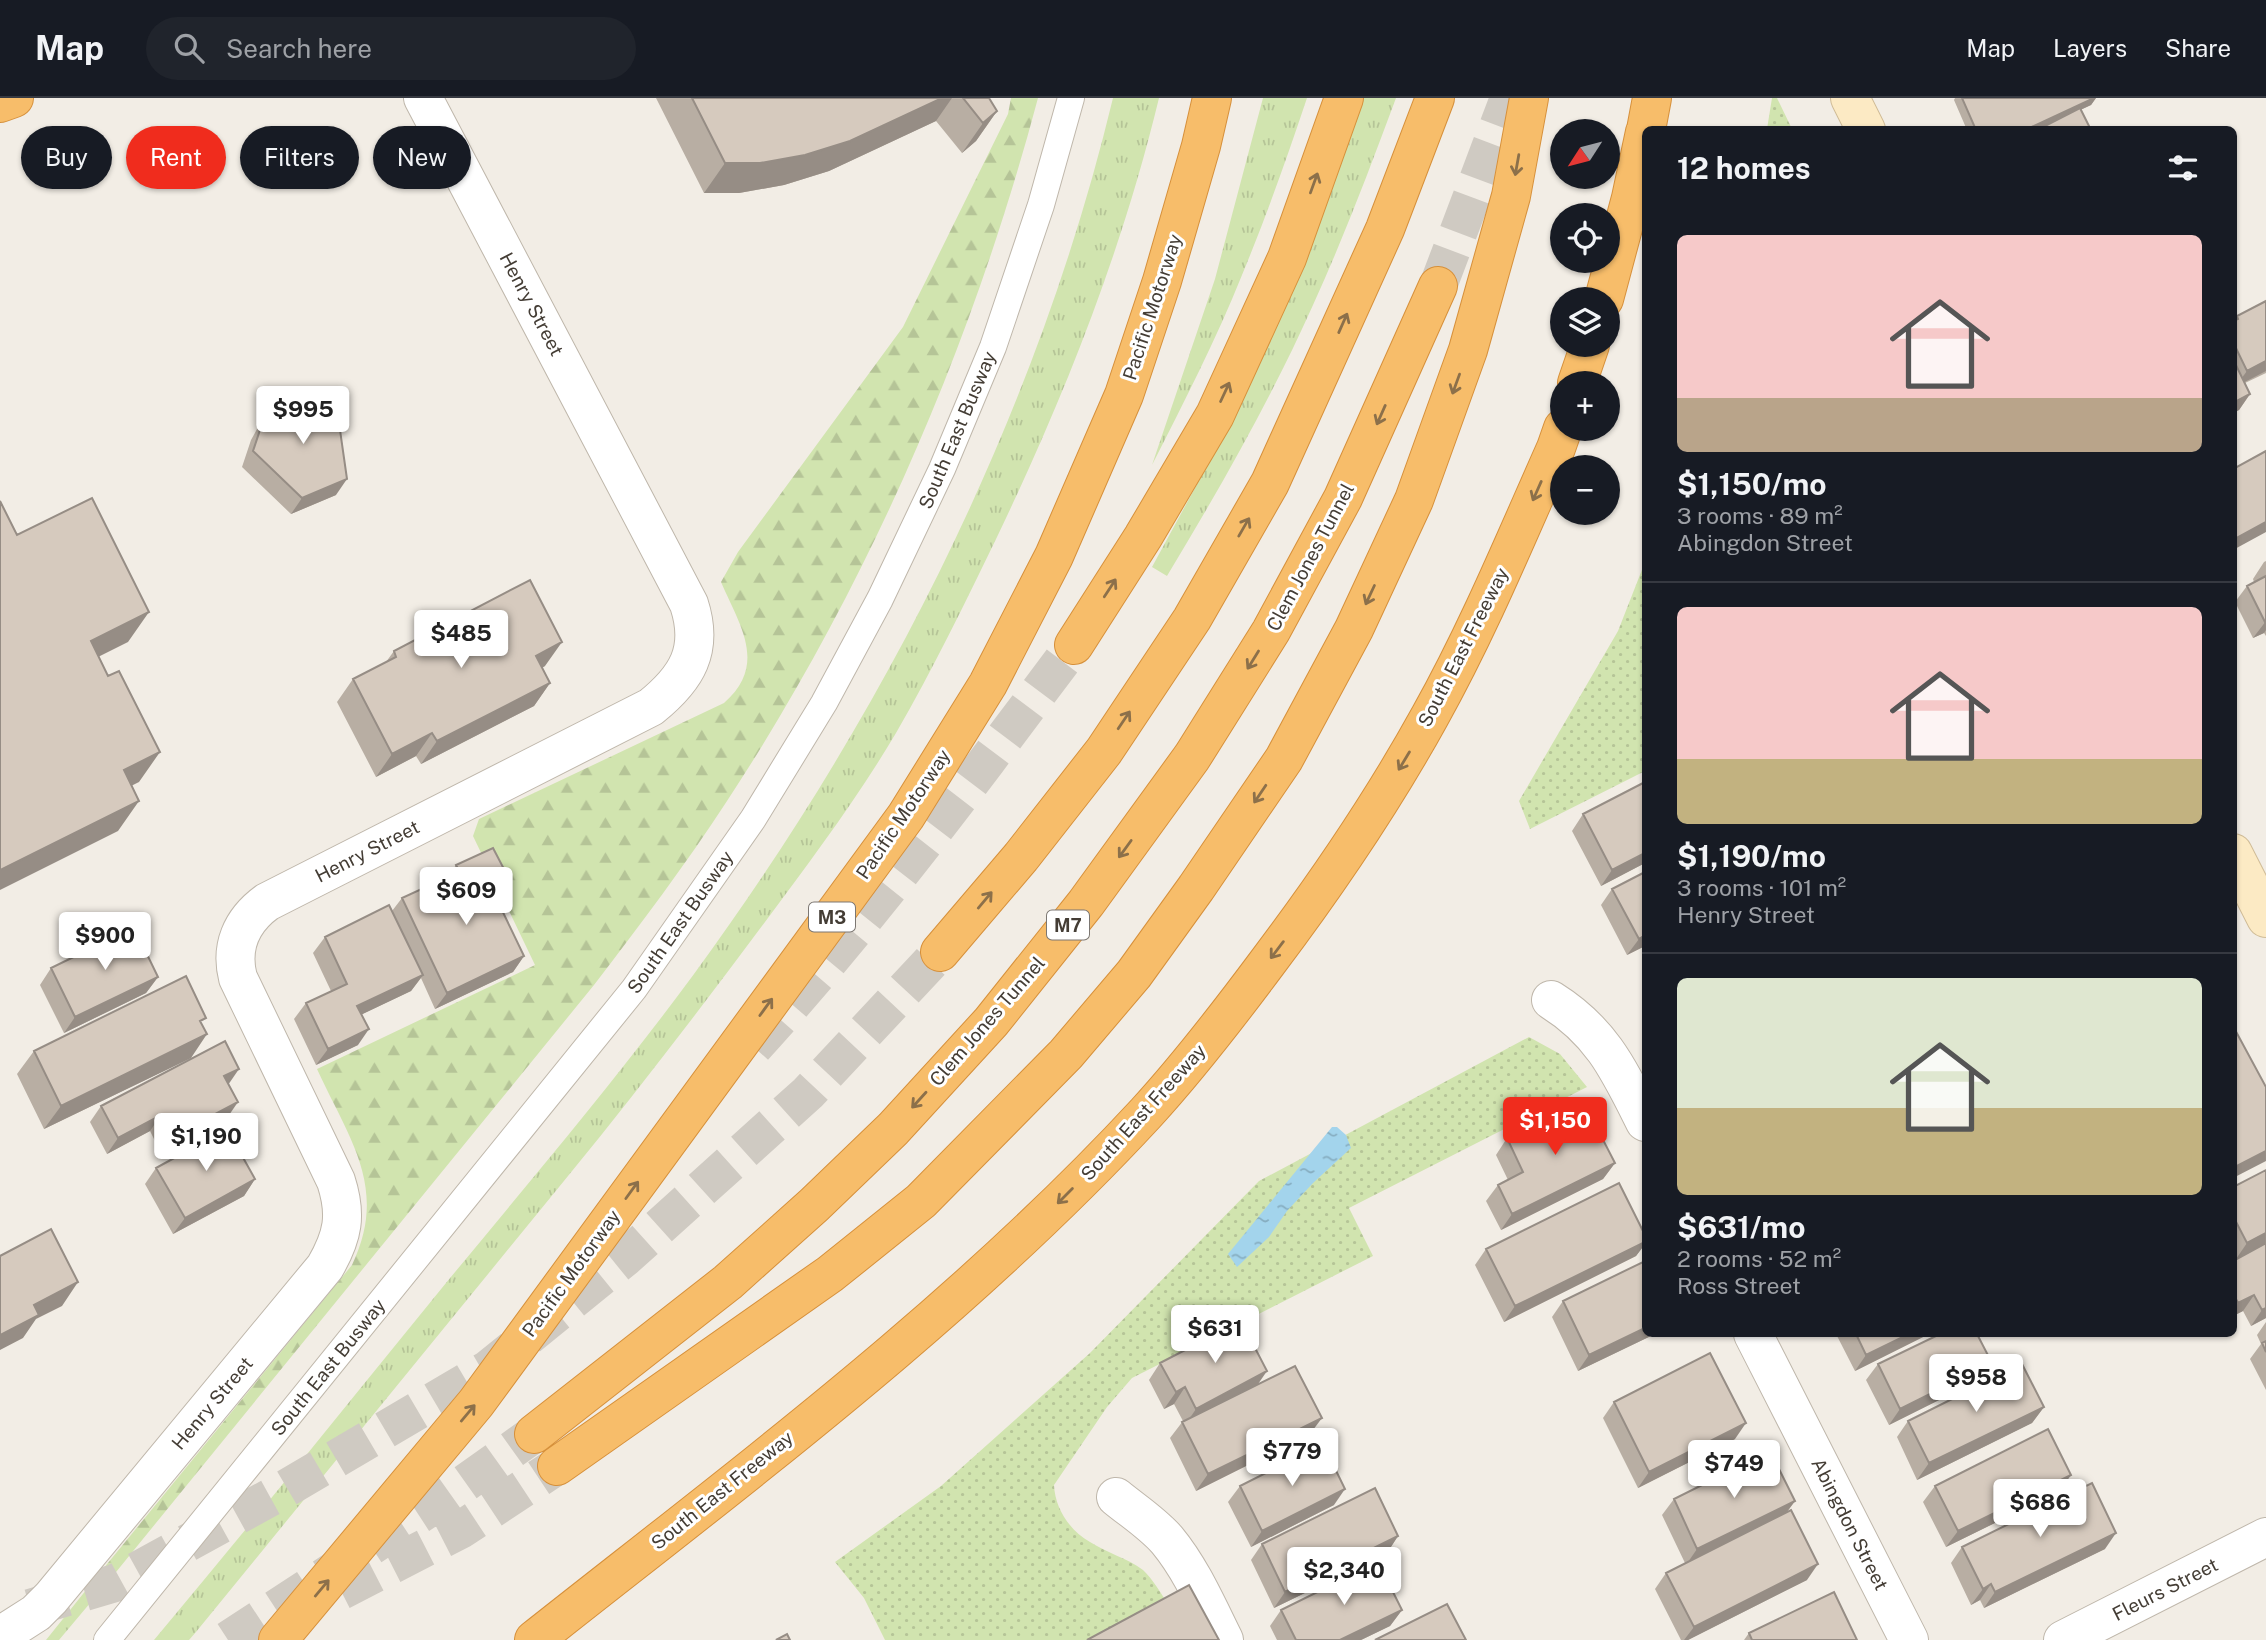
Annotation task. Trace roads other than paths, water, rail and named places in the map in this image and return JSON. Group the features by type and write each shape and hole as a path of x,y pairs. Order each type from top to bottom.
{"highway":[{"path":"0,103 14,98"},
{"name":"Pacific Motorway","path":"278,1640 484,1392 906,816 988,684 1054,556 1124,394 1166,267 1212,98"},
{"path":"1073,645 1143,537 1215,415 1287,258 1344,98"},
{"path":"940,952 1021,857 1104,751 1192,619 1275,471 1385,229 1435,98"},
{"path":"557,1466 830,1274 921,1201 1066,1054 1133,974 1196,888 1284,759 1354,629 1414,500 1468,350 1511,196 1529,98"},
{"path":"1646,126 1652,98"},
{"path":"1607,287 1632,198 1642,146"},
{"name":"Clem Jones Tunnel","path":"534,1434 728,1282 814,1205 892,1129 991,1022 1086,903 1192,757 1271,631 1343,498 1438,286"},
{"name":"South East Freeway","path":"534,1640 865,1377 970,1287 1065,1196 1147,1111 1232,1010 1298,922 1367,821 1431,715 1479,618 1558,441"}],"street":[{"name":"Henry Street","path":"0,1636 36,1613 51,1598 316,1277 336,1248 342,1224 342,1200 336,1181 238,978 234,963 236,943 244,925 254,911 267,902 651,707 680,679 690,662 695,644 695,623 689,604 423,98"},
{"path":"1850,98 1864,126"},
{"path":"2237,861 2266,918"},
{"path":"1552,1000 1572,1013 1599,1040 1642,1116"},
{"name":"Abingdon Street","path":"1755,1337 1909,1640"},
{"path":"1116,1497 1167,1540 1191,1576 1224,1640"},
{"name":"Fleurs Street","path":"2063,1640 2266,1537"}],"lane":[{"name":"South East Busway","path":"107,1640 634,989 753,819 837,680 880,599 942,469 993,347 1041,205 1071,98"}],"water":[{"path":"1332,1127 1337,1127 1346,1135 1351,1148 1313,1183 1287,1211 1269,1237 1237,1267 1228,1254"}],"tunnel":[{"path":"1438,286 1509,98"},
{"path":"754,1047 879,901 1074,645"},
{"path":"30,1608 115,1583 280,1492 488,1369 626,1257 808,1093 940,952"},
{"path":"228,1640 437,1503 534,1434"},
{"path":"341,1591 462,1529 557,1466"}]}
